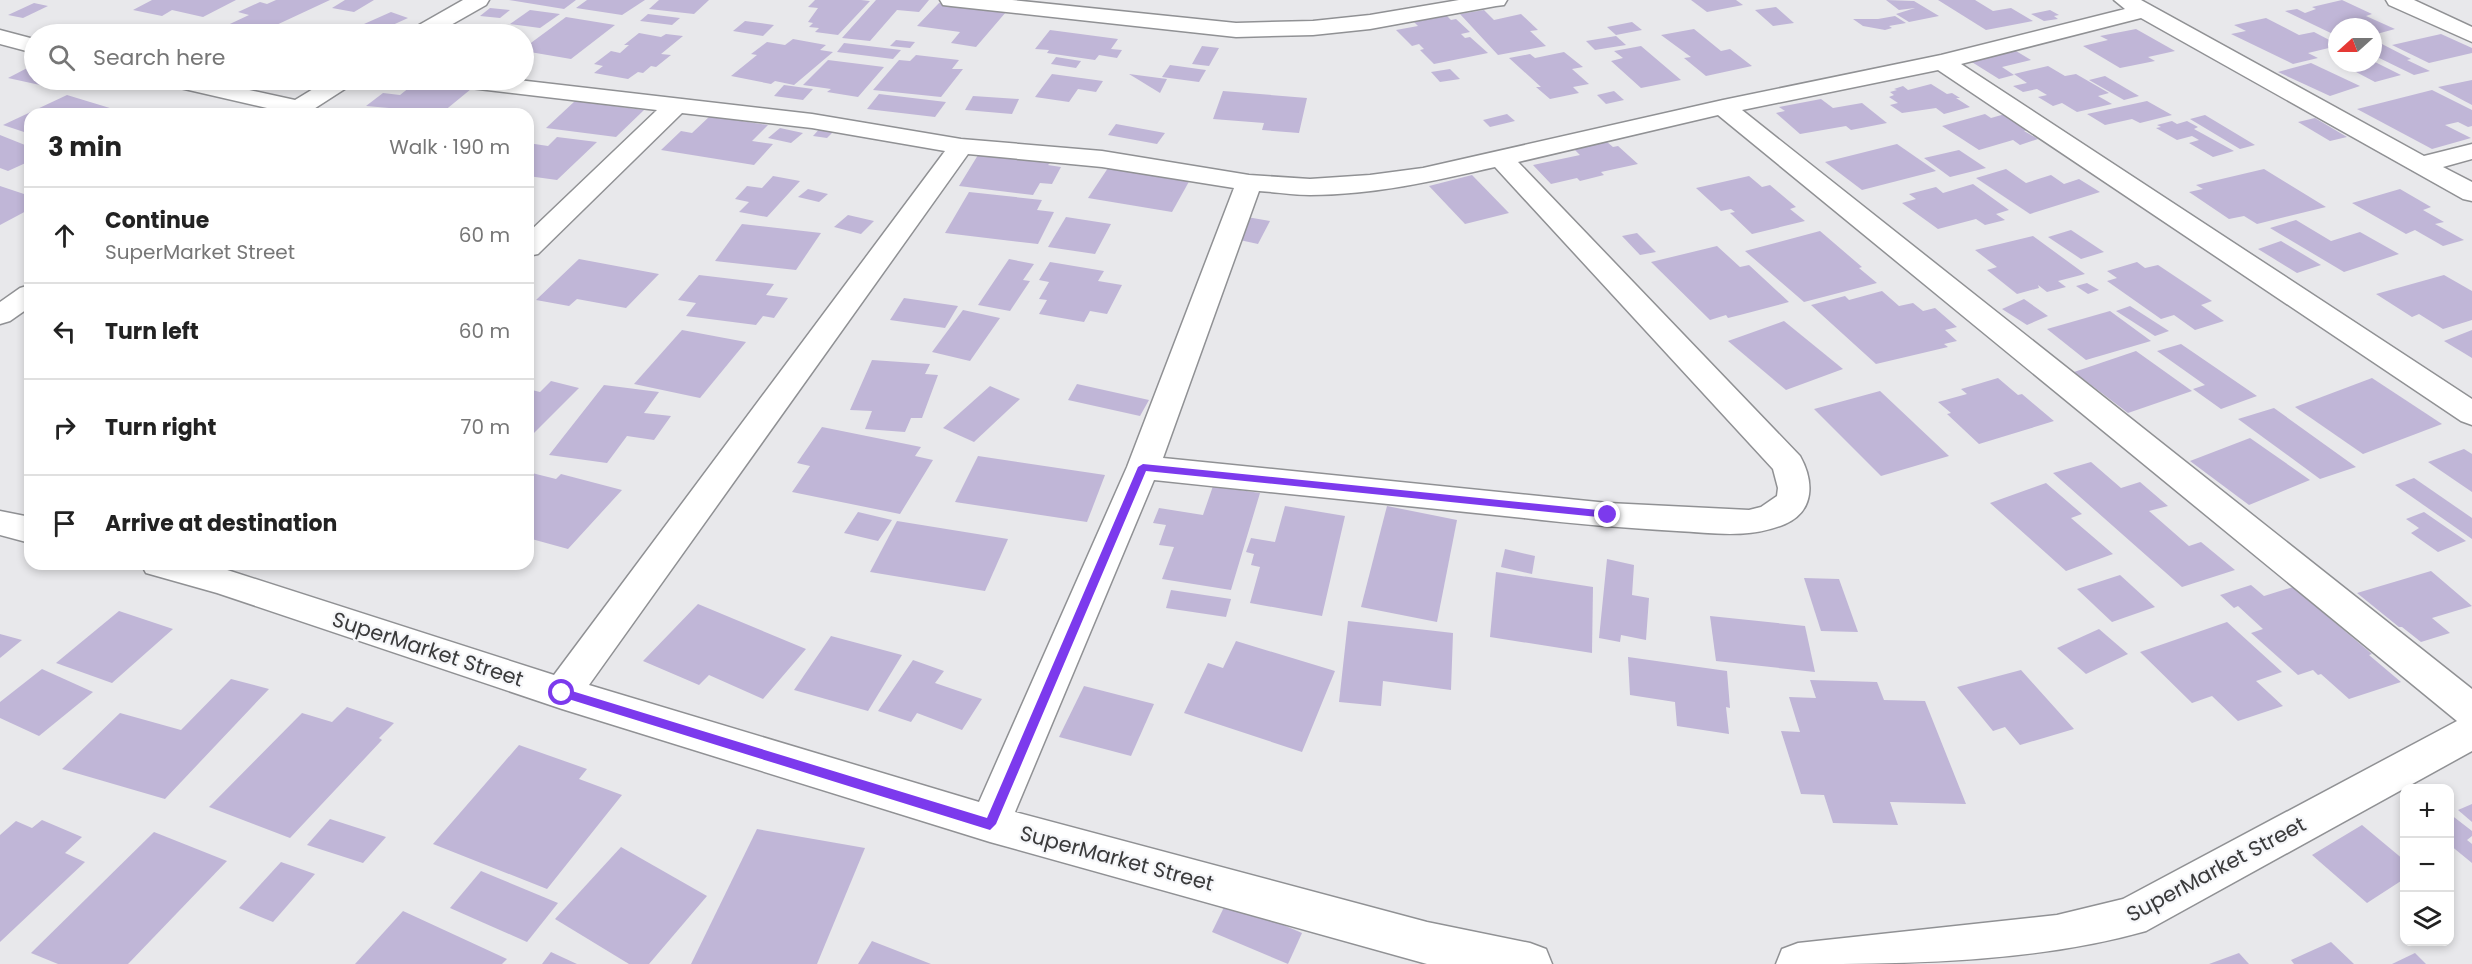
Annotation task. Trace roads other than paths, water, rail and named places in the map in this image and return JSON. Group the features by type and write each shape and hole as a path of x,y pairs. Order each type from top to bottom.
{"street":[{"path":"437,24 478,0"},
{"path":"951,0 1236,30 1313,28 1370,22 1496,0"},
{"path":"2397,0 2472,35"},
{"path":"534,89 812,121 961,146 1102,159 1249,183 1310,188 1423,176 1723,107 1942,62 2134,5 2472,194"},
{"path":"0,37 24,43"},
{"path":"1942,62 2472,414"},
{"path":"213,90 282,108"},
{"path":"299,108 328,90"},
{"path":"534,242 675,106"},
{"path":"1723,107 2472,711"},
{"path":"562,693 961,146"},
{"path":"2421,165 2472,151"},
{"path":"1143,467 1608,515 1749,522 1771,518 1786,509 1795,496 1796,480 1788,464 1499,158"},
{"path":"990,824 1143,467 1249,183"},
{"path":"0,315 24,298"},
{"path":"0,522 24,528"},
{"name":"SuperMarket Street","path":"209,570 226,572 562,693 990,824 1427,943 1530,964"},
{"name":"SuperMarket Street","path":"1798,964 2057,936 2132,916 2472,732"}]}
